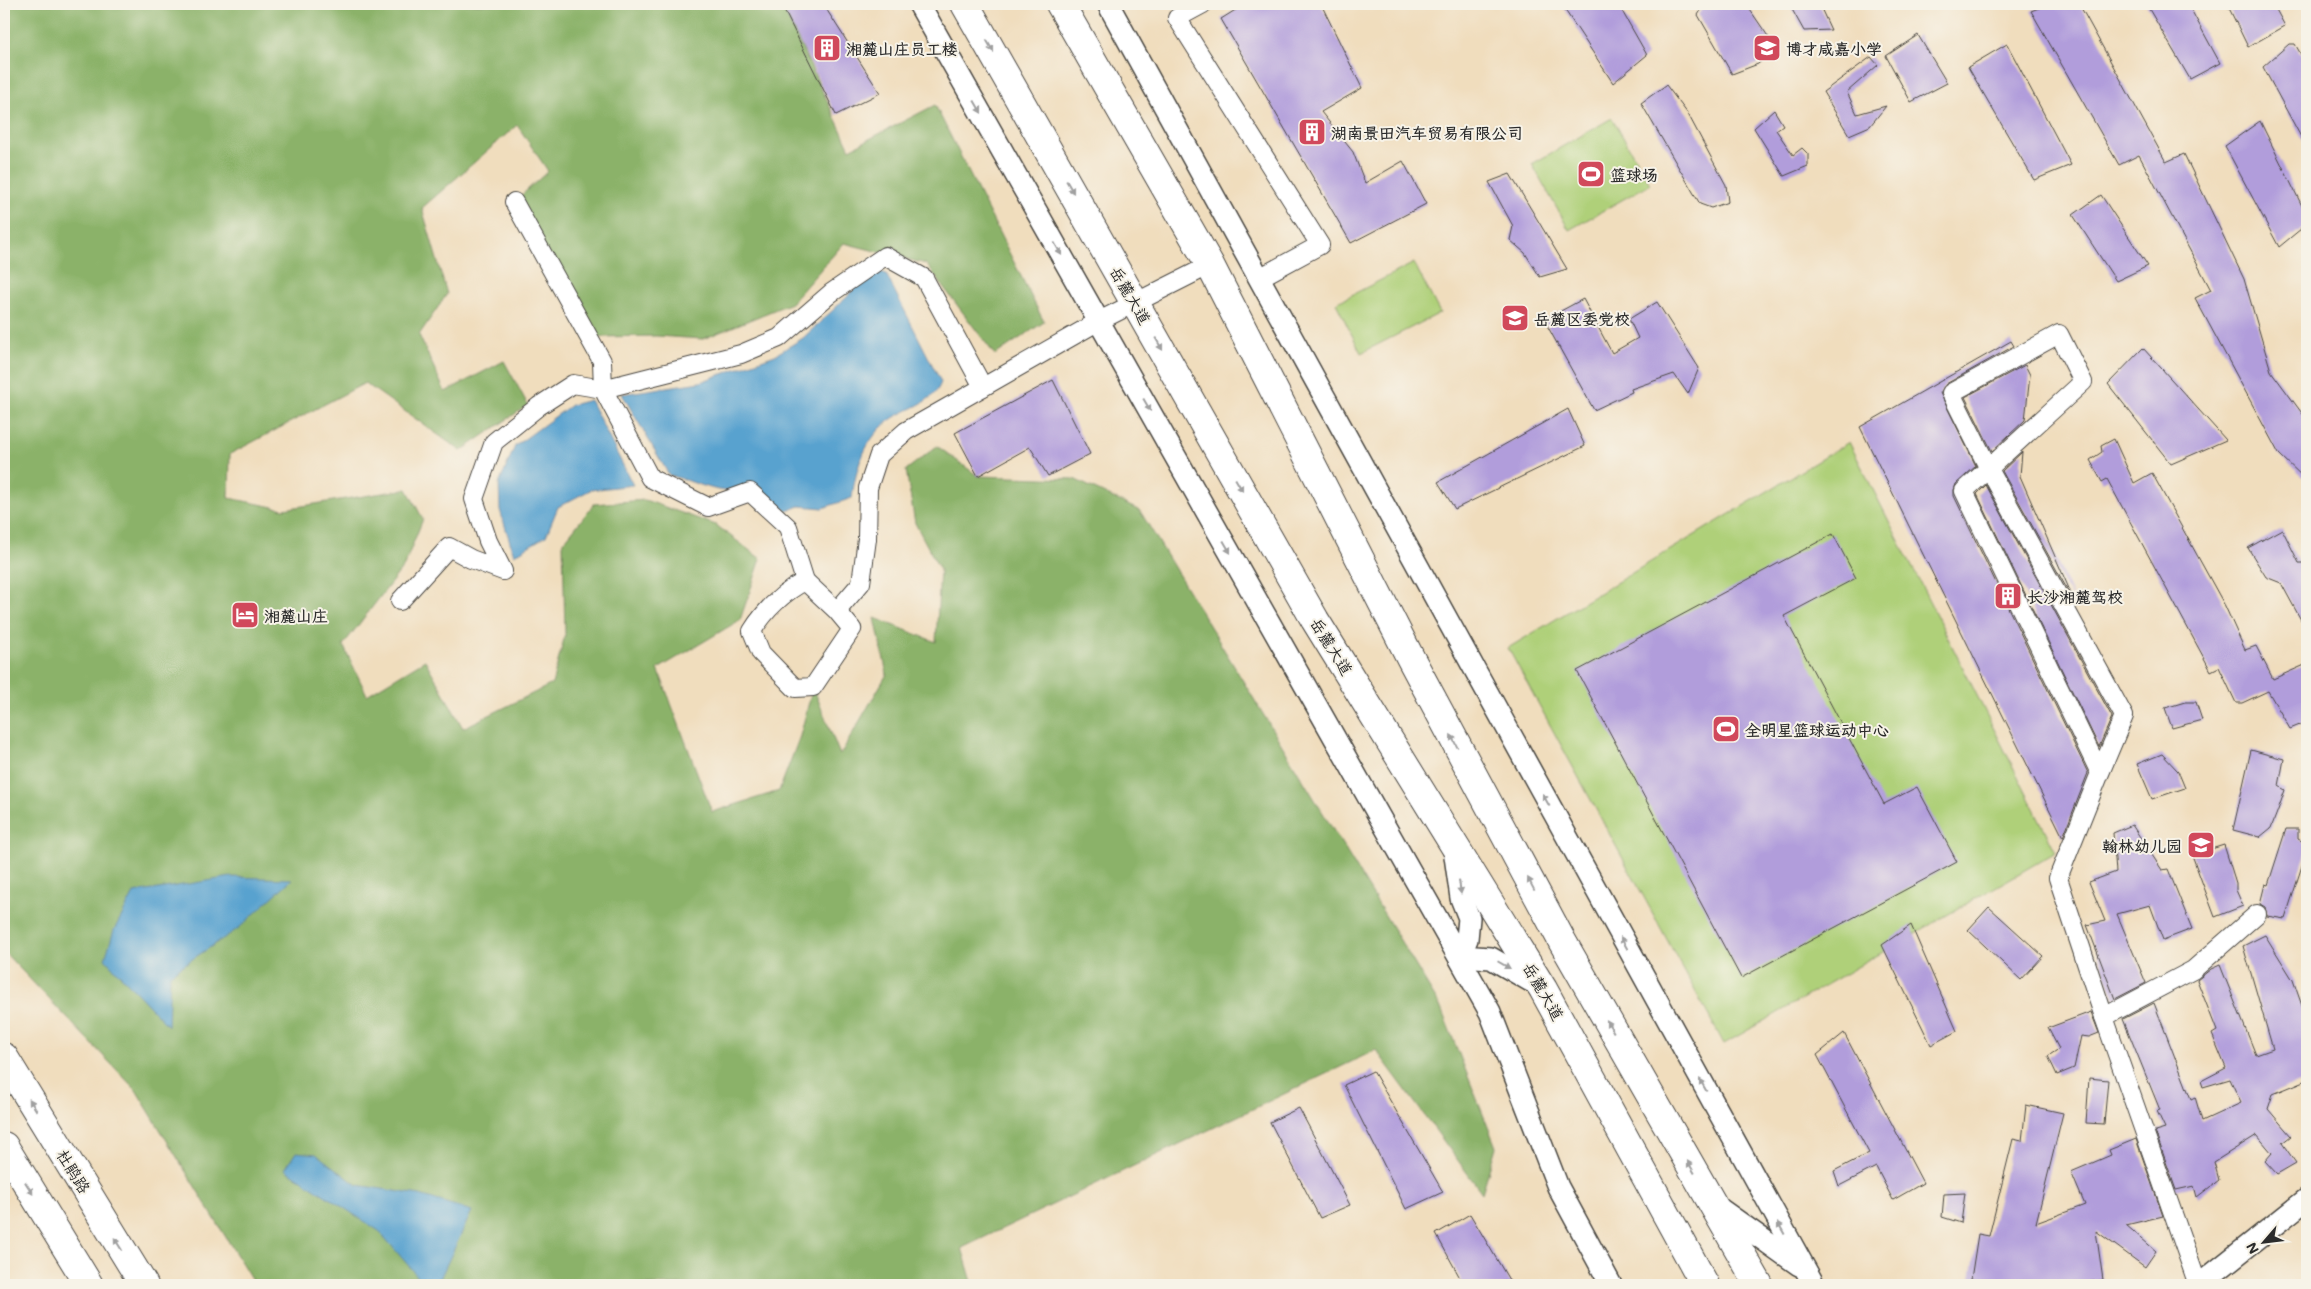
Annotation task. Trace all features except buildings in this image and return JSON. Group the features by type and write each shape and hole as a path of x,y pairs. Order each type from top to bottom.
{"main road":[{"name":"岳麓大道","path":"966,4 1315,620 1453,839 1543,989 1705,1285"},
{"path":"1060,4 1210,264 1415,668 1562,941 1759,1285"},
{"name":"杜鹃路","path":"4,1058 144,1285"},
{"path":"4,1146 89,1285"}],"street":[{"path":"920,4 1460,956 1490,1012 1558,1187 1610,1285"},
{"path":"1108,4 1808,1277"},
{"path":"1203,4 1177,18 1320,245 1259,278"},
{"path":"514,202 602,360 603,389 650,478 708,507 750,492 788,527 806,581 837,611 852,629 812,688 795,688 761,653 752,631 763,614 787,591 806,581"},
{"path":"400,600 449,547 470,559 504,572 488,542 474,499 494,442 539,406 573,384 603,389 741,354 779,338 831,293 885,256 924,278 983,387"},
{"path":"837,611 861,583 867,539 868,488 879,455 906,432 983,387 1099,321 1210,264"},
{"path":"2100,773 1964,491 1989,469 2083,382 2059,334 1951,394 1989,469 2124,716 2058,878 2104,1017 2199,1285 2307,1198"},
{"path":"1453,839 1461,898 1468,918 1467,939 1460,956"},
{"path":"2104,1017 2193,970 2257,914"},
{"path":"1460,956 1491,958 1543,989"},
{"path":"1713,1204 1808,1277"}],"green space":[{"path":"4,4 781,4 850,149 935,105 1044,322 995,355 926,264 844,243 791,303 703,339 656,336 597,337 514,202 548,171 517,125 422,208 447,294 419,335 445,392 504,361 528,405 461,451 365,383 230,454 229,498 284,509 407,489 423,519 404,566 343,645 367,695 425,660 463,728 552,684 565,635 563,543 594,504 645,500 716,525 761,559 740,620 658,669 712,812 779,791 800,736 813,687 840,755 887,674 875,618 936,642 940,570 915,523 906,470 937,446 978,476 1074,479 1140,511 1440,1006 1496,1147 1482,1193 1376,1050 962,1248 973,1285 255,1285 136,1090 4,952"},
{"name":"篮球场","path":"1612,118 1650,184 1569,230 1532,164"},
{"path":"1414,263 1440,313 1361,353 1336,303"},
{"path":"1849,442 2056,852 1724,1044 1508,648"}],"water":[{"path":"875,269 886,274 941,382 938,389 927,400 893,418 875,434 859,464 852,498 823,508 800,506 787,511 770,499 761,496 714,489 669,475 622,394 700,382 775,355 803,338 847,297 869,270"},
{"path":"590,400 633,485 590,490 558,507 546,536 514,555 500,510 499,484 515,446 571,405"},
{"path":"231,877 292,879 239,928 170,974 168,1026 105,959 114,930 134,893"},
{"path":"296,1152 316,1154 357,1185 420,1195 472,1211 437,1285 425,1285 379,1231 285,1169"}],"place":[{"name":"湘麓山庄员工楼","path":"827,48"},
{"name":"博才咸嘉小学","path":"1767,48"},
{"name":"湖南景田汽车贸易有限公司","path":"1312,132"},
{"name":"篮球场","path":"1591,174"},
{"name":"岳麓区委党校","path":"1515,318"},
{"name":"长沙湘麓驾校","path":"2008,596"},
{"name":"湘麓山庄","path":"245,615"},
{"name":"全明星篮球运动中心","path":"1726,729"},
{"name":"翰林幼儿园","path":"2201,845"}]}
